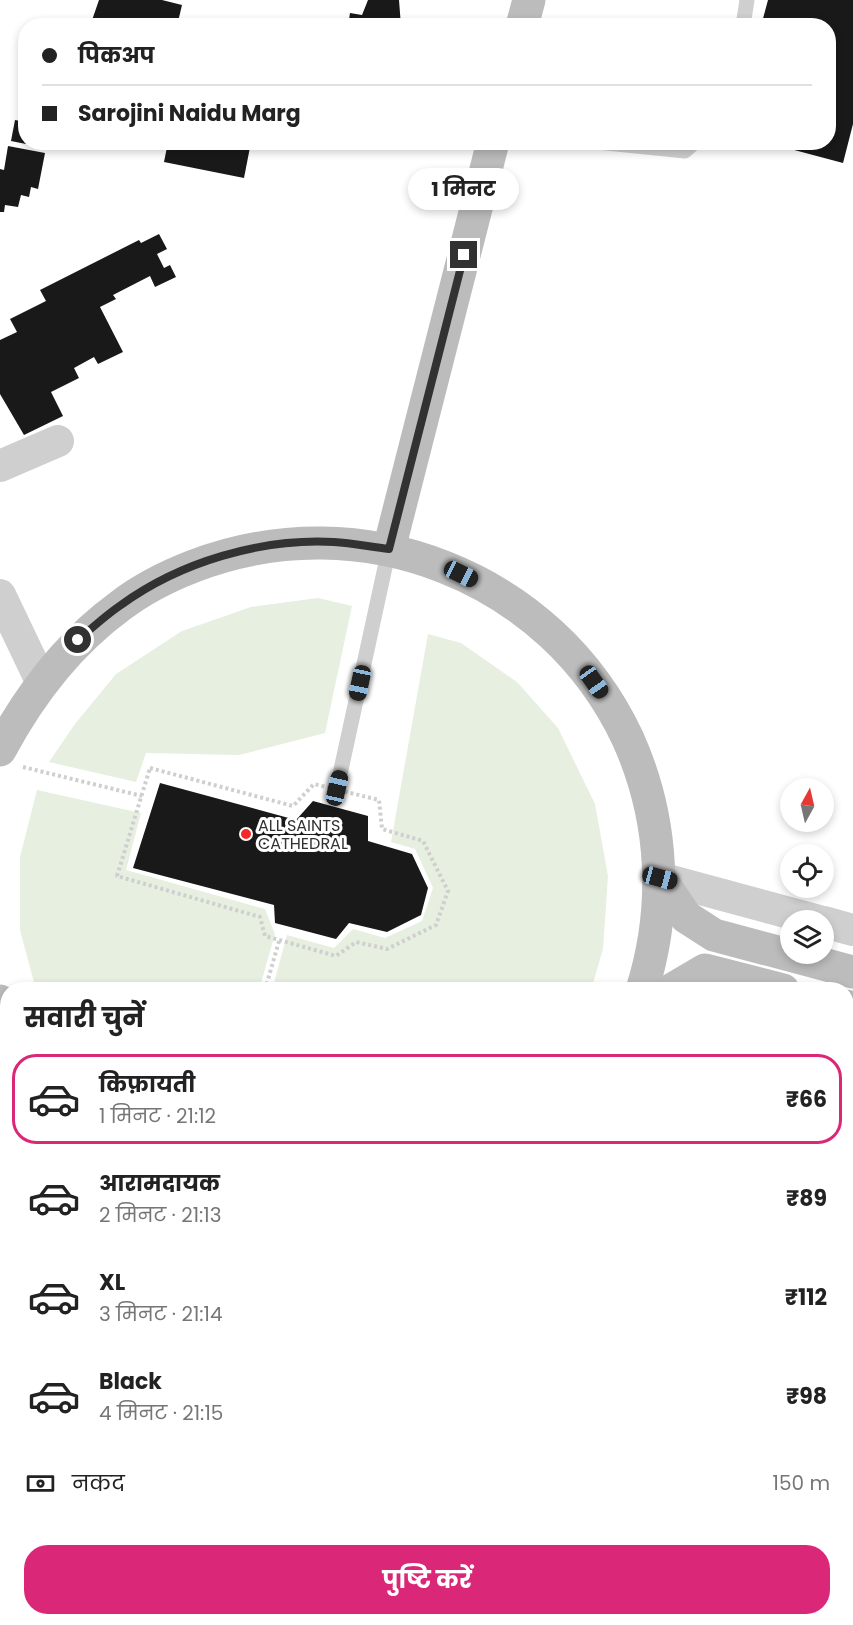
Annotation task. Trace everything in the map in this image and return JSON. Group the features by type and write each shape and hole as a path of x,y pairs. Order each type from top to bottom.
{"main road":[{"path":"524,18 529,0"},
{"path":"389,549 490,150"},
{"path":"10,758 19,715 78,640 121,604 170,576 222,556 277,544 322,542 389,549 444,566 496,591 543,625 583,666 616,714 640,766 655,821 660,878 658,920 651,962 645,982"},
{"path":"660,878 686,917 714,935 853,972"},
{"path":"685,982 705,970 752,982"}],"street":[{"path":"0,466 58,441"},
{"path":"0,595 42,683"},
{"path":"660,878 780,910"},
{"path":"834,925 853,930"}],"lane":[{"path":"744,18 747,0"},
{"path":"667,150 685,152 687,150"},
{"path":"337,788 389,549"}],"path":[{"path":"10,758 142,796"},
{"path":"150,768 293,806 314,784 379,800 382,829 423,841 448,891 436,925 387,949 356,942 336,956 265,936 260,917 117,876 142,796 150,768"},
{"path":"267,982 279,941"}],"green space":[{"path":"318,598 352,606 325,733 239,755 146,753 136,782 49,762 75,724 116,674 182,631 251,607"},
{"path":"428,634 461,643 517,682 558,728 595,804 608,876 603,949 593,982 274,982 287,935 334,948 353,929 385,938 422,921 433,888 415,849 391,842"},
{"path":"37,790 141,813 126,870 265,909 275,934 261,982 34,982 20,930 20,857"}],"building":[{"path":"99,0 162,0 182,5 179,18 93,18"},
{"path":"368,0 399,0 400,18 349,18 350,13 362,15"},
{"path":"768,0 853,0 853,124 843,163 794,150 836,150 836,18 763,18"},
{"path":"15,120 18,121 18,142 11,141"},
{"path":"8,146 18,148 18,150 45,153 38,189 31,187 29,197 21,195 18,207 5,205 4,212 0,212 0,169 4,170"},
{"path":"166,150 249,150 244,178 164,162"},
{"path":"159,234 167,249 157,254 164,268 170,265 176,277 155,287 150,276 113,295 116,299 100,307 123,352 98,364 94,357 74,368 79,378 51,392 63,416 24,435 0,394 0,340 17,332 10,319 46,301 40,290 139,240 141,243"},
{"path":"160,783 296,820 313,801 368,816 368,841 412,854 428,888 421,915 387,932 349,923 336,939 275,923 274,905 133,868"}],"place":[{"name":"ALL SAINTS CATHEDRAL","path":"246,834"}],"route":[{"path":"78,640 121,604 170,576 222,556 277,544 333,542 389,549 464,255"}]}
